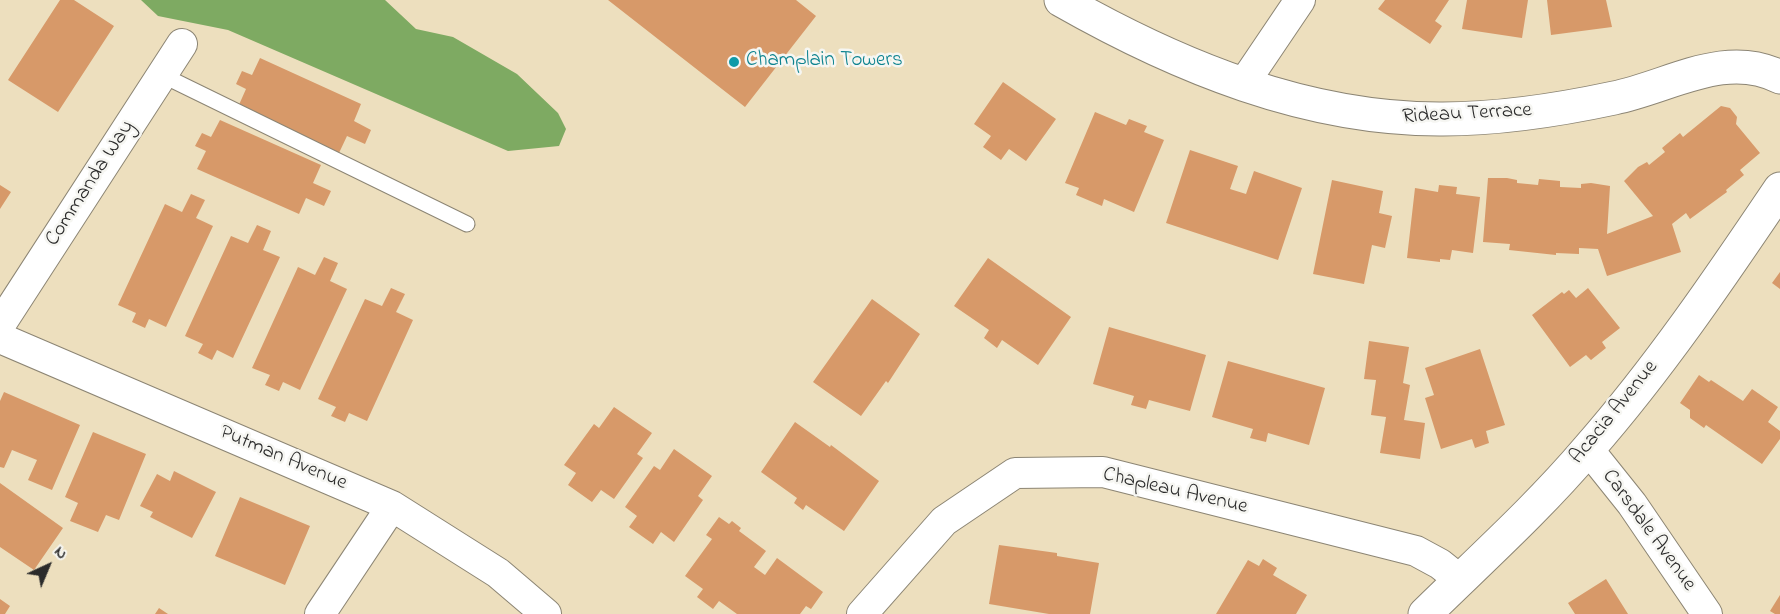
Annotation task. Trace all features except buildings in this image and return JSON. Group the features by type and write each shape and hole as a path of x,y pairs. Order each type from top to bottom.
{"street":[{"name":"Rideau Terrace","path":"1061,0 1111,28 1180,61 1328,108 1383,118 1444,120 1566,108 1617,98 1702,71 1727,67 1750,66 1780,77"},
{"path":"1244,83 1299,0"},
{"name":"Commanda Way","path":"0,324 182,44"},
{"name":"Acacia Avenue","path":"1425,614 1588,449 1716,283 1780,189"},
{"name":"Putman Avenue","path":"0,338 392,506 498,573 546,614"},
{"name":"Carsdale Avenue","path":"1588,449 1632,504 1707,614"},
{"name":"Chapleau Avenue","path":"862,614 944,521 1015,473 1103,472 1416,552 1440,564 1460,580"},
{"path":"320,614 392,506"}],"lane":[{"path":"162,75 467,224"}],"green space":[{"path":"141,0 385,0 416,29 453,37 517,74 558,113 566,129 559,146 508,151 228,30 158,16"}],"place":[{"name":"Champlain Towers","path":"734,62"}]}
